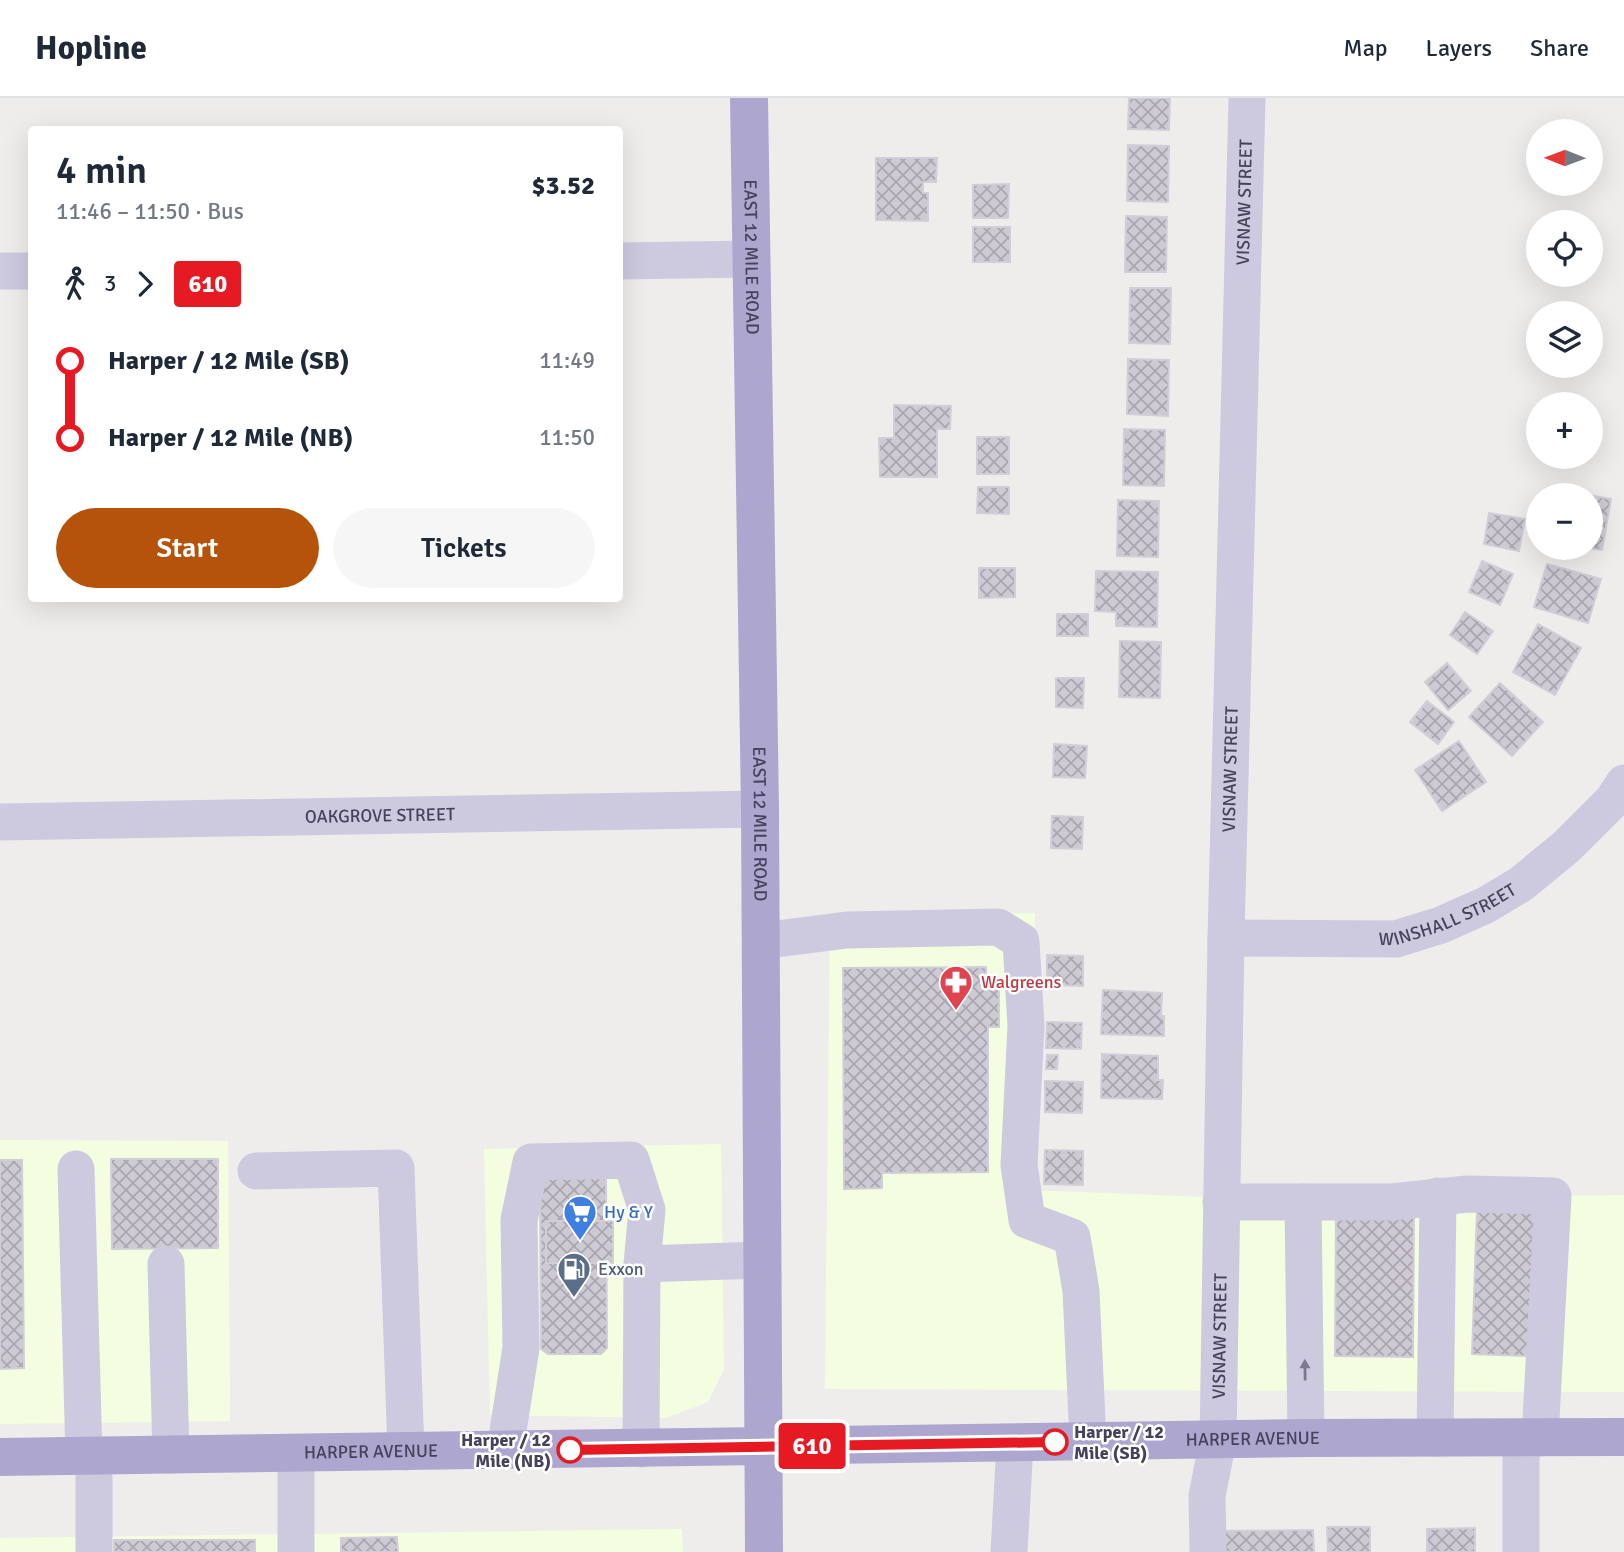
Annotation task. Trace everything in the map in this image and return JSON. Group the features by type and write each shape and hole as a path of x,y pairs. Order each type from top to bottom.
{"main road":[{"name":"EAST 12 MILE ROAD","path":"749,98 760,809 764,1552"},
{"name":"HARPER AVENUE","path":"0,1457 1306,1438 1624,1437"}],"street":[{"name":"VISNAW STREET","path":"1208,1552 1207,1496 1217,1440 1226,938 1247,98"},
{"path":"623,261 751,259"},
{"path":"0,271 28,271"},
{"name":"WINSHALL STREET","path":"1226,938 1396,939 1441,925 1486,905 1521,884 1566,847 1613,800 1624,783"},
{"name":"OAKGROVE STREET","path":"0,822 760,809"},
{"path":"761,941 847,930 998,927 1021,941 1026,1026 1019,1165 1027,1220 1072,1237 1081,1291 1088,1441"},
{"path":"505,1450 521,1348 519,1220 531,1162 631,1160 647,1210 642,1264 641,1449"},
{"path":"256,1171 396,1168 405,1452"},
{"path":"76,1169 94,1552"},
{"path":"1221,1202 1392,1202 1438,1196 1553,1196 1521,1552"},
{"path":"1435,1438 1438,1196"},
{"path":"1303,1202 1306,1438"},
{"path":"642,1264 761,1259"},
{"path":"166,1265 171,1455"},
{"path":"1009,1552 1014,1443"},
{"path":"296,1453 296,1552"}],"shaded area":[{"path":"1035,913 1028,1190 1258,1199 1624,1195 1624,1392 825,1389 830,919"},
{"path":"0,1140 228,1141 230,1421 0,1424"},
{"path":"721,1144 724,1369 708,1402 666,1418 490,1415 484,1149"},
{"path":"682,1529 683,1552 0,1552 0,1538"}],"building":[{"path":"1129,98 1170,98 1169,130 1128,129"},
{"path":"1128,145 1169,146 1168,202 1127,201"},
{"path":"876,158 937,158 936,182 923,182 923,193 928,193 928,221 876,220"},
{"path":"1009,184 1008,218 973,218 973,185"},
{"path":"1126,216 1167,217 1166,272 1125,272"},
{"path":"973,227 1010,227 1010,262 973,262"},
{"path":"1130,288 1171,288 1170,344 1129,343"},
{"path":"1128,359 1169,360 1168,416 1127,414"},
{"path":"894,405 951,406 950,429 937,429 937,477 880,477 879,438 894,438"},
{"path":"1124,429 1165,430 1164,486 1123,485"},
{"path":"977,437 1009,437 1009,474 977,474"},
{"path":"978,487 1009,487 1009,514 977,513"},
{"path":"1603,497 1611,499 1603,544"},
{"path":"1118,500 1159,501 1158,557 1117,556"},
{"path":"1489,513 1525,519 1519,551 1484,544"},
{"path":"1482,561 1513,574 1500,605 1469,592"},
{"path":"1547,564 1601,579 1588,623 1534,607"},
{"path":"979,568 1015,568 1015,597 979,598"},
{"path":"1096,571 1158,572 1157,627 1116,626 1116,612 1095,611"},
{"path":"1465,612 1493,631 1477,654 1450,635"},
{"path":"1057,614 1088,614 1088,636 1057,636"},
{"path":"1538,624 1581,648 1555,695 1513,672"},
{"path":"1120,641 1161,642 1160,698 1119,697"},
{"path":"1447,663 1471,691 1448,710 1425,682"},
{"path":"1056,678 1084,678 1083,708 1056,707"},
{"path":"1500,683 1543,722 1512,756 1469,717"},
{"path":"1427,701 1454,722 1438,744 1410,722"},
{"path":"1459,741 1486,782 1442,811 1415,770"},
{"path":"1054,744 1087,746 1085,778 1053,777"},
{"path":"1052,816 1083,817 1082,849 1051,848"},
{"path":"1047,955 1083,956 1083,986 1047,985"},
{"name":"Walgreens","path":"986,967 986,987 999,988 999,1027 988,1027 988,1172 882,1173 882,1188 844,1189 843,968"},
{"path":"1103,990 1162,993 1164,1036 1101,1034"},
{"path":"1047,1022 1082,1023 1081,1049 1046,1048"},
{"path":"1102,1054 1158,1056 1158,1080 1163,1080 1162,1099 1101,1098"},
{"path":"1047,1055 1058,1055 1057,1069 1046,1069"},
{"path":"1045,1081 1083,1082 1082,1113 1045,1112"},
{"path":"1045,1150 1083,1151 1083,1185 1044,1184"},
{"path":"111,1159 218,1159 218,1248 112,1249"},
{"path":"0,1160 22,1160 24,1368 0,1369"},
{"path":"606,1178 607,1348 601,1354 548,1354 541,1349 540,1179"},
{"path":"1477,1210 1535,1213 1529,1356 1472,1354"},
{"path":"1336,1214 1414,1214 1413,1357 1335,1356"},
{"path":"546,1221 613,1221 613,1263 546,1263"},
{"path":"1327,1527 1370,1527 1370,1552 1328,1552"},
{"path":"1475,1528 1475,1552 1427,1552 1427,1529"},
{"path":"1313,1530 1314,1552 1219,1552 1219,1531"},
{"path":"397,1537 398,1552 341,1552 341,1538"},
{"path":"114,1540 255,1540 255,1552 114,1552"}],"bus line":[{"name":"610","path":"570,1450 1055,1442"}],"place":[{"name":"Walgreens","path":"956,1012"},
{"name":"Hy & Y","path":"580,1242"},
{"name":"Exxon","path":"574,1299"},
{"name":"Harper / 12 Mile (SB)","path":"1055,1442"},
{"name":"Harper / 12 Mile (NB)","path":"570,1450"}]}
